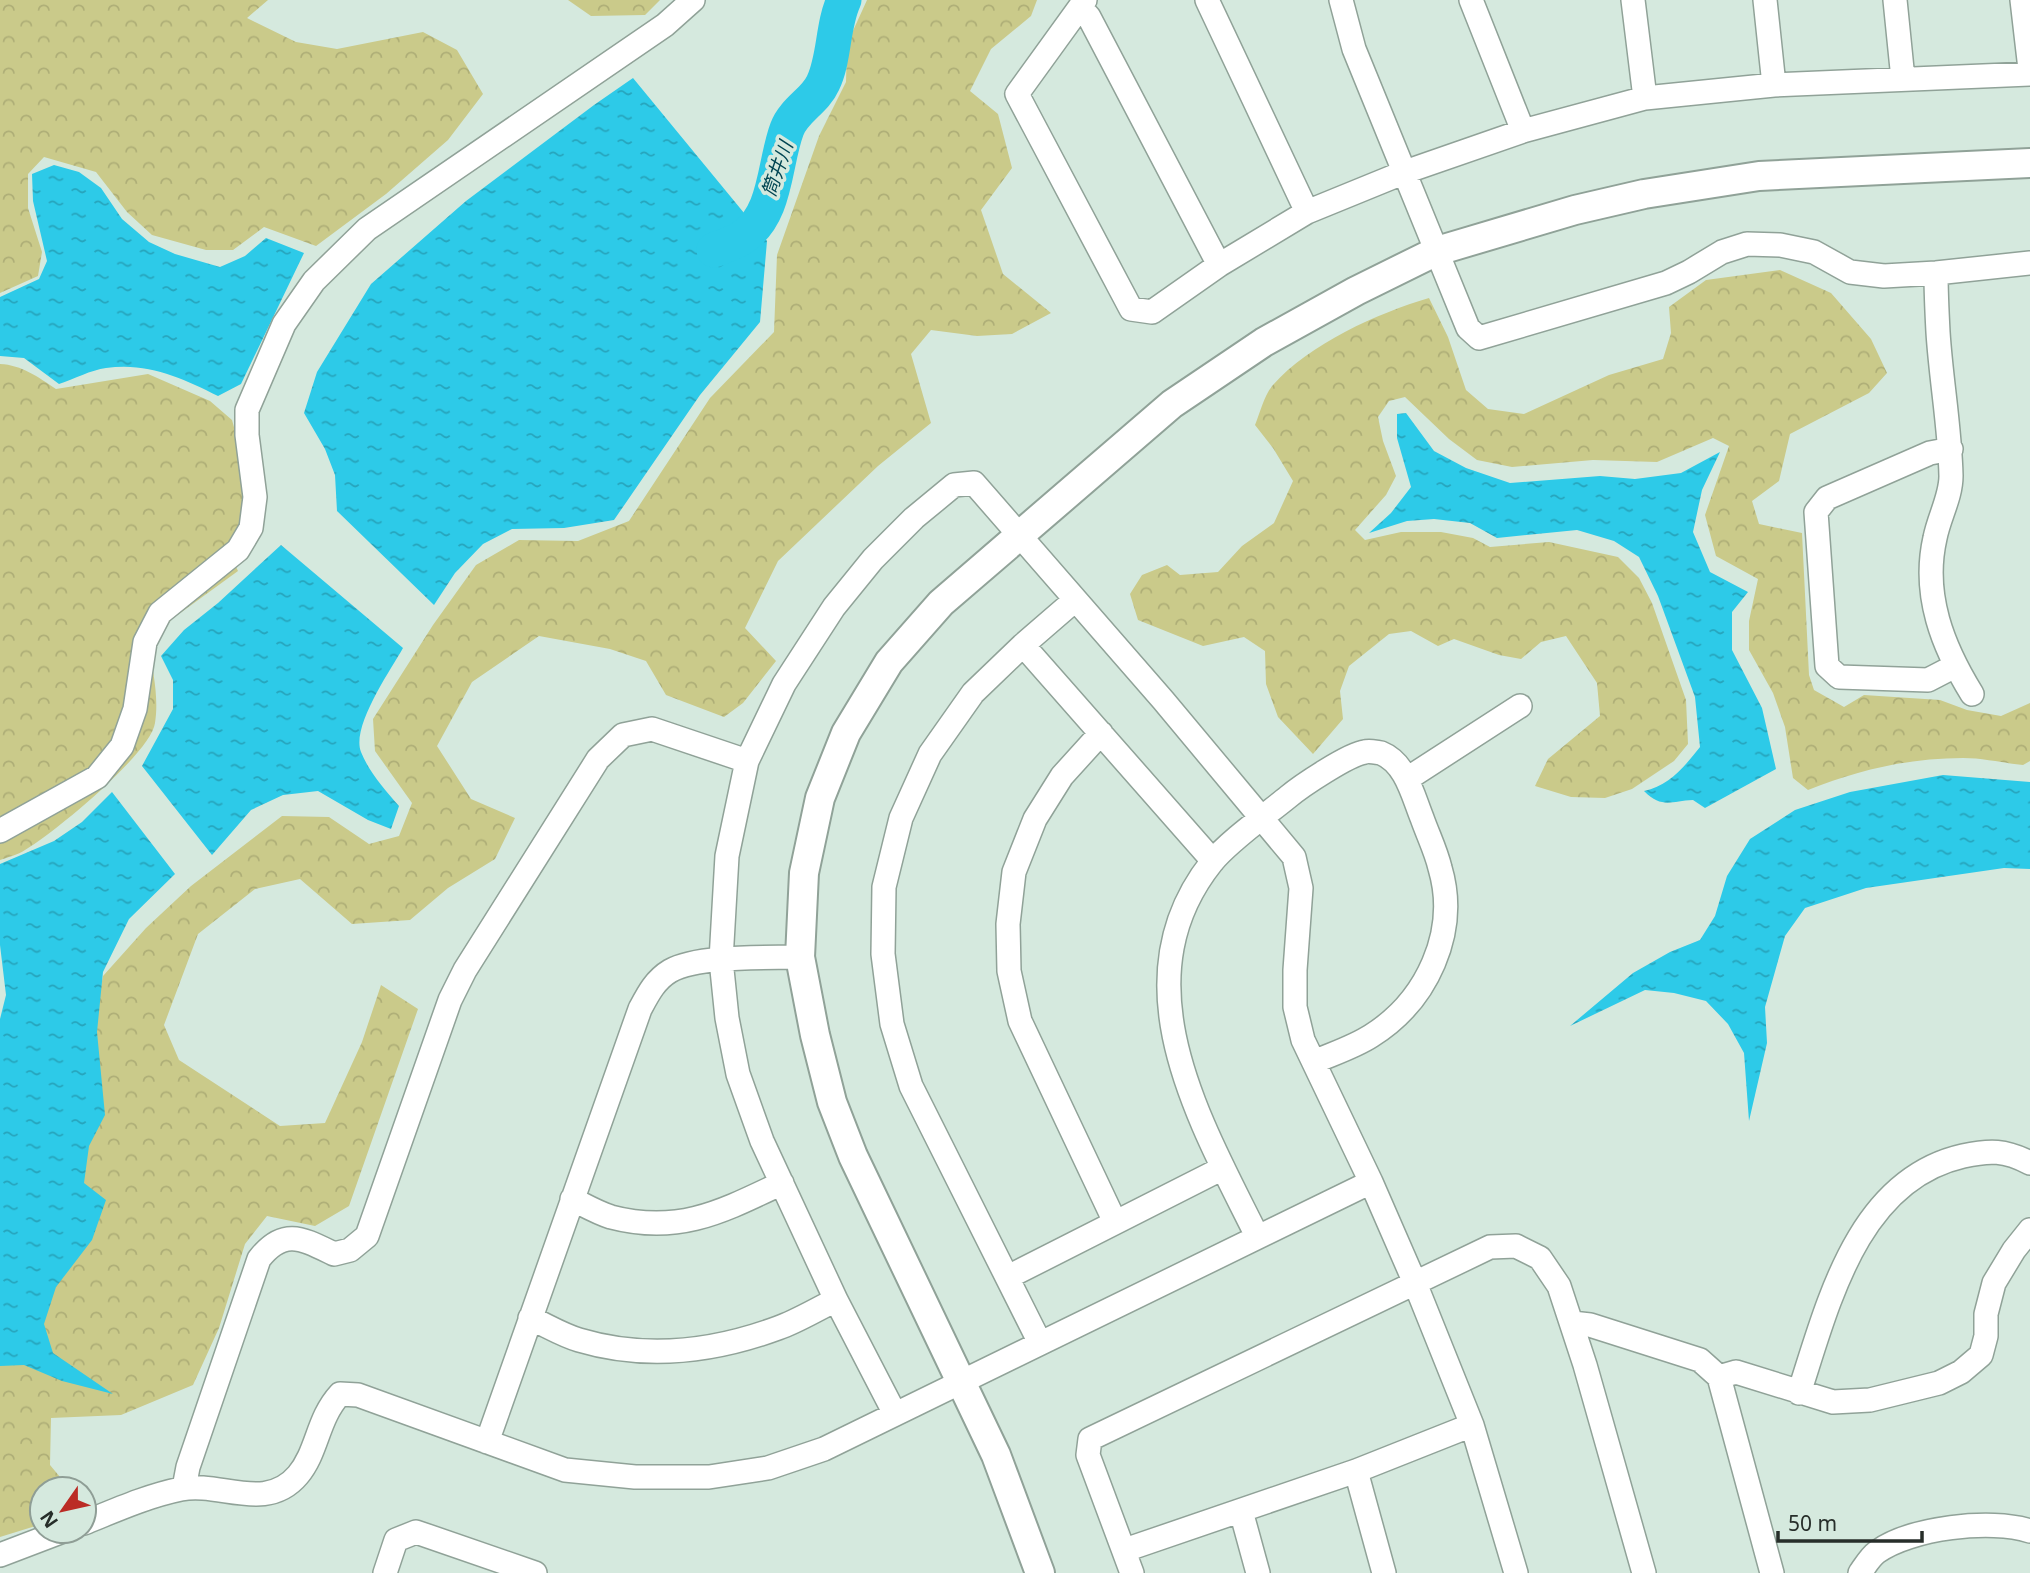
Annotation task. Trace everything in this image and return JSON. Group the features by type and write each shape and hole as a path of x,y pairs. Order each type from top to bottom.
{"street":[{"path":"0,831 97,777 122,746 135,709 145,642 160,613 238,550 251,528 255,497 247,435 247,410 284,324 314,281 367,229 666,25 693,0"},
{"path":"1207,0 1307,212"},
{"path":"1340,0 1354,49 1468,328 1479,338 1666,283 1722,252 1747,244 1780,245 1814,252 1850,272 1884,276 2030,262"},
{"path":"1471,0 1523,131"},
{"path":"1633,0 1645,98"},
{"path":"1765,0 1774,85"},
{"path":"1895,0 1903,79"},
{"path":"2021,0 2030,69"},
{"path":"1219,265 1083,4 1017,94 1131,309 1152,312 1219,265 1307,212 1405,172 1523,131 1645,98 1774,85 2030,74"},
{"path":"1040,1573 996,1455 853,1156 832,1102 815,1035 800,957 804,873 820,799 846,733 889,662 941,603 1172,404 1264,342 1356,291 1437,251 1587,207 1644,194 1759,176 2030,163"},
{"path":"1936,273 1938,332 1951,449 1951,485 1934,539 1930,581 1937,623 1955,666 1972,694"},
{"path":"1951,449 1930,453 1827,498 1816,512 1828,666 1839,677 1928,680 1955,666"},
{"path":"895,1414 836,1300 762,1141 738,1074 727,1018 720,960 727,856 747,761 785,684 834,607 873,558 944,493 954,485 974,482 1263,817 1294,857 1301,888 1295,1007 1303,1040 1371,1182 1472,1425 1516,1573"},
{"path":"1040,1343 911,1086 892,1024 883,954 884,887 901,817 930,754 973,693 1075,600"},
{"path":"1023,645 1213,861"},
{"path":"1407,779 1520,706"},
{"path":"184,1488 188,1466 259,1259 286,1237 304,1239 334,1254 350,1250 367,1236 450,1000 465,970 598,759 623,735 652,729 747,761"},
{"path":"1101,733 1062,776 1035,820 1014,872 1008,924 1010,971 1020,1021 1115,1222"},
{"path":"1257,1236 1187,1087 1174,1043 1169,982 1173,936 1190,896 1213,861 1263,817 1307,781 1364,751 1381,754 1396,764 1407,779 1441,869 1446,909 1440,947 1425,984 1399,1015 1371,1037 1314,1062"},
{"path":"486,1442 640,1009 652,986 668,972 684,965 720,960 800,957"},
{"path":"1799,1393 1833,1289 1857,1240 1880,1208 1907,1182 1944,1160 1982,1152 2011,1153 2030,1163"},
{"path":"1008,1277 1223,1168"},
{"path":"572,1199 610,1217 647,1223 682,1223 720,1212 782,1182"},
{"path":"98,1517 149,1497 184,1488 251,1495 277,1490 298,1476 327,1408 340,1394 358,1395 565,1470 635,1477 709,1477 768,1468 824,1449 1371,1182"},
{"path":"1719,1377 1736,1372 1833,1402 1870,1400 1939,1383 1961,1372 1981,1355 1986,1336 1986,1314 1994,1283 2030,1230"},
{"path":"1132,1573 1088,1455 1090,1439 1490,1247 1516,1245 1540,1258 1559,1286 1644,1573"},
{"path":"530,1318 578,1340 625,1350 671,1353 722,1346 780,1328 836,1300"},
{"path":"1572,1323 1590,1325 1700,1360 1719,1377 1772,1573"},
{"path":"1125,1550 1356,1471 1472,1425"},
{"path":"1356,1471 1384,1573"},
{"path":"1241,1511 1258,1573"},
{"path":"1860,1573 1874,1553 1896,1540 1989,1523 2030,1531"},
{"path":"385,1573 396,1540 416,1532 535,1573"},
{"path":"0,1555 28,1544"}],"green space":[{"path":"0,0 268,0 247,18 296,42 337,49 423,32 457,50 483,94 448,140 386,194 316,246 264,227 233,250 206,250 152,235 127,212 96,172 44,157 28,174 28,208 42,252 38,276 0,293"},
{"path":"568,0 660,0 645,15 591,16"},
{"path":"867,0 1037,0 1031,16 991,49 970,91 998,114 1012,168 981,210 1003,274 1051,313 1012,334 977,336 931,330 911,354 931,423 878,466 778,561 745,628 776,661 743,703 724,717 666,695 646,661 610,649 539,636 472,682 437,746 471,799 515,818 495,859 448,888 410,920 352,924 300,879 255,889 198,934 164,1025 179,1060 280,1126 325,1123 362,1042 381,985 418,1009 349,1206 315,1226 267,1216 245,1244 219,1328 193,1385 121,1415 51,1418 50,1465 58,1475 28,1475 28,1528 0,1537 0,1204 84,1073 103,976 146,928 191,886 282,816 329,817 369,844 399,836 412,803 375,751 373,719 433,625 476,565 519,540 578,541 629,521 710,398 774,332 777,255 819,136 846,82 847,44"},
{"path":"1780,270 1831,293 1871,339 1887,373 1869,393 1790,434 1779,481 1752,501 1759,524 1802,533 1809,675 1814,690 1844,707 1864,695 1940,700 1967,710 2001,716 2030,703 2030,761 2023,765 1970,758 1923,760 1865,771 1808,790 1793,778 1785,727 1773,693 1749,650 1749,621 1758,579 1716,556 1705,515 1729,446 1713,438 1657,462 1593,460 1512,467 1477,460 1449,439 1405,397 1389,401 1378,417 1383,441 1396,476 1386,495 1355,530 1365,540 1401,532 1441,532 1473,538 1490,547 1549,542 1618,557 1639,578 1652,603 1686,700 1688,744 1674,761 1632,789 1605,798 1571,797 1535,786 1548,759 1600,716 1597,683 1566,636 1541,642 1521,659 1499,655 1454,639 1438,646 1411,631 1389,634 1349,666 1340,691 1343,719 1313,754 1278,717 1266,684 1265,651 1244,637 1203,646 1138,620 1130,594 1142,575 1167,565 1180,575 1218,572 1242,546 1274,523 1293,481 1255,425 1262,404 1273,385 1288,370 1305,356 1345,332 1388,312 1429,298 1448,337 1466,390 1488,409 1524,414 1609,375 1663,359 1671,333 1669,307 1706,280"},
{"path":"0,364 23,369 56,389 148,374 210,401 232,420 247,474 242,524 227,548 238,571 172,619 149,648 156,704 155,723 149,736 137,753 99,792 57,828 25,850 0,860"}],"water":[{"path":"633,78 767,241 760,322 700,395 614,520 564,528 512,529 483,544 455,573 434,605 337,511 335,475 325,449 304,413 317,372 371,284 466,201"},
{"path":"54,165 79,172 101,188 122,219 149,242 175,254 220,267 245,256 266,238 304,253 241,384 218,396 164,373 121,367 94,371 59,384 24,358 0,356 0,297 39,279 47,261 33,201 32,174"},
{"path":"1406,413 1434,451 1466,468 1510,483 1600,476 1635,479 1681,473 1720,452 1702,490 1693,532 1710,572 1748,592 1732,612 1732,650 1762,708 1776,769 1705,808 1693,800 1662,802 1644,791 1669,780 1700,747 1695,697 1658,596 1639,557 1614,541 1577,530 1497,538 1470,523 1434,519 1407,521 1369,533 1391,513 1411,487 1397,438 1397,414"},
{"path":"281,545 403,648 373,699 359,741 368,767 399,806 391,829 368,820 318,791 283,795 251,810 212,855 142,766 173,709 173,680 161,656 184,630 218,603"},
{"path":"1943,775 2030,782 2030,869 2004,868 1866,888 1805,908 1785,936 1765,1007 1767,1043 1749,1121 1744,1053 1728,1024 1706,1001 1674,993 1645,990 1570,1026 1633,973 1670,952 1700,940 1715,916 1727,876 1750,839 1795,810 1850,792"},
{"path":"112,792 175,874 129,919 103,972 97,1032 105,1115 89,1146 84,1183 106,1200 92,1240 56,1287 44,1324 53,1353 113,1394 62,1381 24,1365 0,1366 0,1019 6,995 0,945 0,864 54,841 82,822"}],"waterway":[{"name":"筒井川","path":"714,250 743,237 762,215 773,187 790,122 815,95 827,73 837,20 844,0"}]}
